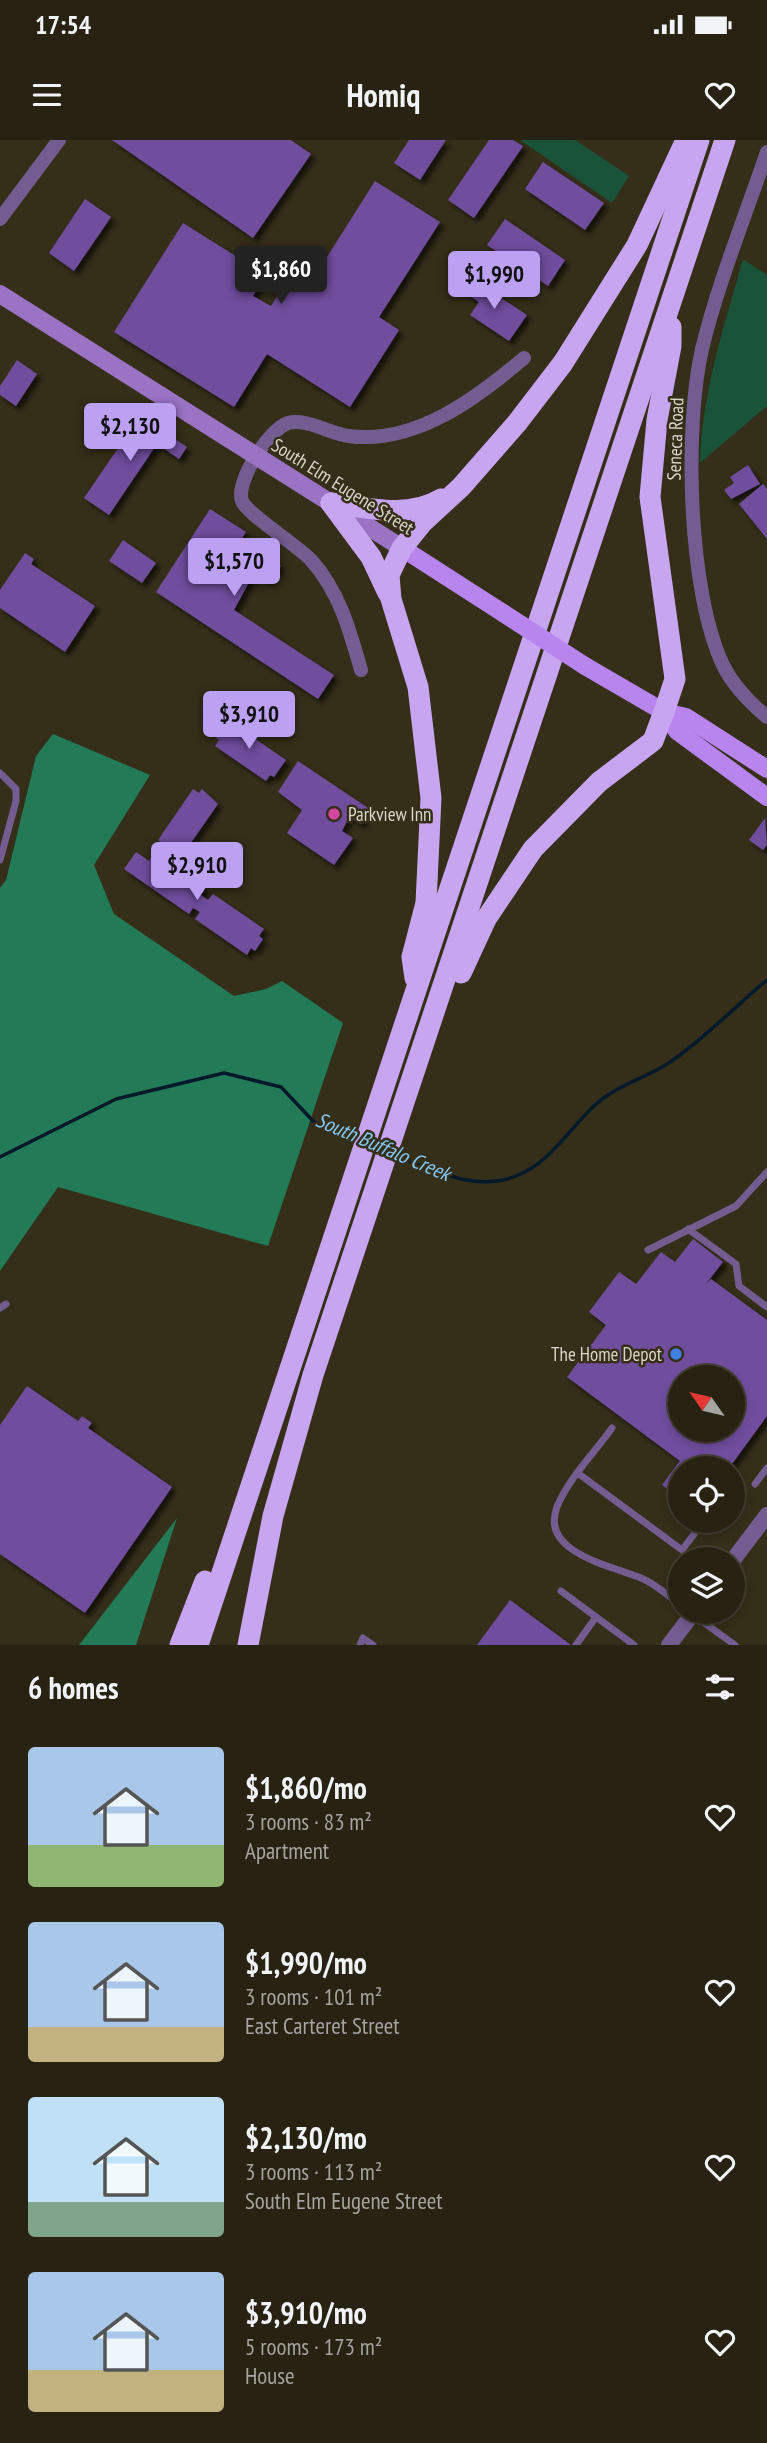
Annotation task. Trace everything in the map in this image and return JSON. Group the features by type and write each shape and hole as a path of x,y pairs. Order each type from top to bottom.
{"highway":[{"path":"391,600 389,575 402,548 424,522 461,487 517,423 598,310 638,245 687,140"},
{"path":"198,1645 699,140"},
{"path":"248,1645 256,1597 291,1445 725,140"},
{"path":"439,998 462,971 486,919 533,849 599,782 653,741 675,679 650,497 657,420 671,345 670,304"},
{"path":"331,503 407,510 428,506 461,487"},
{"path":"331,503 371,557 391,600 418,687 432,799 426,903 412,957 416,990"},
{"path":"180,1645 206,1579 234,1539"},
{"path":"256,1597 264,1627 263,1645"}],"main road":[{"name":"South Elm Eugene Street","path":"0,294 585,666 664,712 686,717 767,769"},
{"name":"South Elm Eugene Street","path":"664,712 677,731 765,792"}],"street":[{"path":"0,219 59,140"},
{"name":"Seneca Road","path":"767,152 702,350 695,400 692,482 701,574 718,653 742,694 767,717"},
{"path":"361,670 337,598 320,570 288,538 243,503 241,488 257,457 274,432 286,424 300,421 332,433 353,437 383,436 406,431 449,412 487,389 524,358"},
{"path":"743,1547 767,1515"},
{"path":"669,1645 681,1624"}],"lane":[{"path":"0,773 16,789 16,801 0,860"},
{"path":"648,1250 736,1206 767,1172"},
{"path":"688,1229 736,1264 738,1286 767,1307"},
{"path":"612,1428 556,1509 556,1527 566,1545 586,1557 643,1578 668,1596"},
{"path":"755,1484 767,1468"},
{"path":"579,1474 682,1550 695,1533"},
{"path":"561,1591 634,1645"},
{"path":"576,1645 596,1617"},
{"path":"707,1624 735,1645"},
{"path":"360,1645 363,1638 373,1645"}],"green space":[{"path":"520,140 575,140 629,176 612,203"},
{"path":"743,259 767,275 767,406 700,463 709,385"},
{"path":"53,734 150,775 94,865 114,914 234,996 266,989 282,981 343,1023 268,1246 58,1187 0,1271 0,888 6,880 36,756"},
{"path":"177,1518 136,1645 79,1645"}],"building":[{"path":"112,140 291,140 311,154 253,238"},
{"path":"409,140 446,140 420,180 394,163"},
{"path":"489,140 513,140 523,146 474,218 448,200"},
{"path":"543,162 604,203 585,230 525,189"},
{"path":"375,181 440,222 379,317 399,330 350,407 267,354 234,407 114,332 183,223 266,275 253,296 271,306 278,295 315,276"},
{"path":"85,199 111,217 74,271 49,253"},
{"path":"505,219 565,260 548,286 487,245"},
{"path":"471,278 527,315 509,341 470,315 479,302 462,291"},
{"path":"17,360 37,374 16,406 0,395 0,386"},
{"path":"140,416 187,447 179,459 157,444 109,515 84,498"},
{"path":"748,465 760,484 731,499 724,490 734,483 730,477"},
{"path":"763,484 767,489 767,539 739,504"},
{"path":"210,509 246,532 240,541 247,545 251,540 257,543 254,548 281,566 270,581 255,571 234,610 334,675 318,699 156,592"},
{"path":"123,540 156,563 142,583 109,561"},
{"path":"25,553 34,559 31,564 95,606 65,652 0,608 0,590"},
{"path":"228,720 286,760 274,777 270,775 266,781 215,746 219,740 216,738"},
{"name":"Parkview Inn","path":"298,761 371,810 361,824 349,817 342,831 353,838 334,865 287,833 302,810 278,792"},
{"path":"193,789 199,793 202,789 218,804 181,857 176,853 173,856 161,848 163,844 158,840"},
{"path":"765,818 767,845 763,850 749,840"},
{"path":"136,852 149,861 154,853 205,889 201,895 208,900 213,894 264,929 259,936 263,939 255,951 251,948 247,955 195,919 200,912 193,908 189,914 124,869"},
{"name":"The Home Depot","path":"693,1239 723,1262 705,1285 711,1279 767,1320 767,1416 738,1456 673,1456 567,1377 606,1325 589,1312 619,1272 636,1284 661,1252 675,1262"},
{"path":"27,1386 78,1421 82,1416 92,1423 88,1428 172,1487 85,1613 0,1554 0,1425"},
{"name":"The Home Depot","path":"668,1477 668,1490 662,1485"},
{"path":"510,1600 571,1645 477,1645"}],"waterway":[{"name":"South Buffalo Creek","path":"393,1155 469,1181 500,1181 516,1176 539,1163 603,1098 676,1058 767,980"},
{"name":"South Buffalo Creek","path":"0,1157 116,1099 224,1073 281,1087 314,1122 359,1142"}],"place":[{"name":"Parkview Inn","path":"334,814"},
{"name":"The Home Depot","path":"676,1354"}]}
